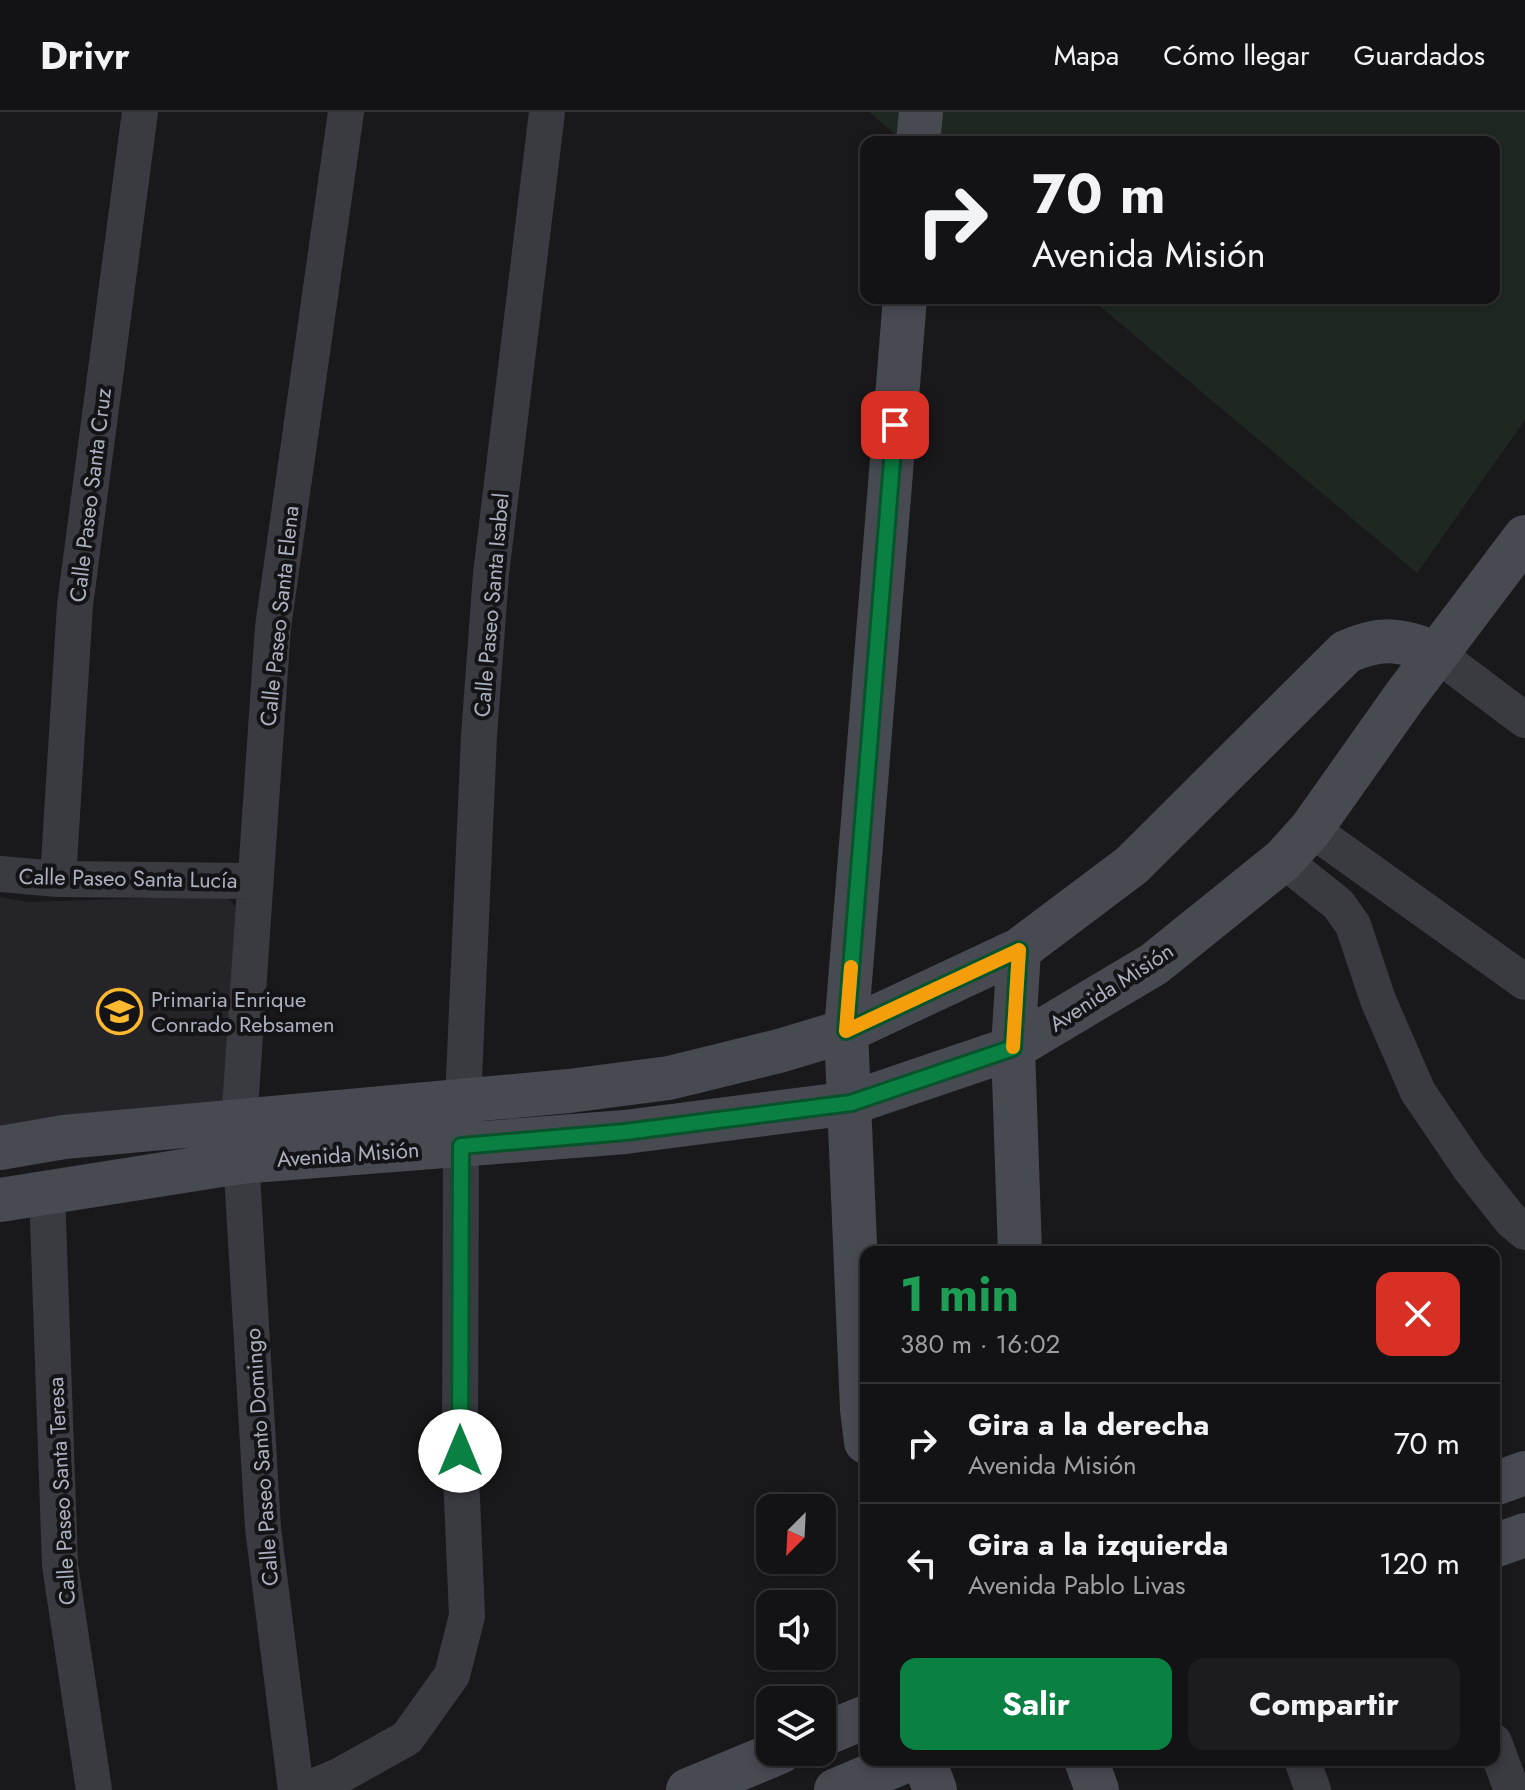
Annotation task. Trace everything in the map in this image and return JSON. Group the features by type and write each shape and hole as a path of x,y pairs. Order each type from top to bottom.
{"street":[{"name":"Calle Paseo Santa Cruz","path":"58,879 75,605 140,112"},
{"name":"Calle Paseo Santa Elena","path":"240,1142 273,627 346,112"},
{"name":"Calle Paseo Santa Isabel","path":"463,1101 479,736 491,574 547,112"},
{"path":"919,136 921,112"},
{"path":"860,1353 846,1031 905,304"},
{"name":"Avenida Misión","path":"0,1148 64,1137 461,1146 625,1132 851,1103 1013,1048 1154,964 1297,844 1525,537"},
{"name":"Avenida Misión","path":"0,1200 240,1142 463,1101 669,1078 846,1031 1019,950 1132,865 1232,769 1336,659 1361,645 1384,641 1406,641 1437,654"},
{"path":"1437,654 1525,720"},
{"path":"1297,844 1394,889 1525,982"},
{"path":"1297,844 1353,925 1378,1000 1418,1092 1469,1167 1511,1220 1525,1232"},
{"name":"Calle Paseo Santa Lucía","path":"0,874 58,879 255,881"},
{"path":"1353,925 1394,889"},
{"path":"1019,950 1013,1048 1020,1246"},
{"name":"Calle Paseo Santo Domingo","path":"240,1142 263,1528 296,1790"},
{"path":"305,1790 341,1775 407,1738 452,1675 467,1616 460,1451 461,1146"},
{"name":"Calle Paseo Santa Teresa","path":"47,1191 60,1565 94,1790"},
{"path":"1500,1482 1525,1473"},
{"path":"1500,1544 1525,1535"},
{"path":"836,1729 860,1719"},
{"path":"1500,1758 1512,1790"},
{"path":"688,1790 756,1762"},
{"path":"836,1790 894,1766"},
{"path":"926,1766 935,1790"},
{"path":"1088,1766 1097,1790"},
{"path":"1304,1766 1313,1790"}],"shaded area":[{"path":"869,112 1525,112 1525,420 1417,573 1097,304 1500,304 1500,136 897,136"},
{"name":"Primaria Enrique Conrado Rebsamen","path":"0,897 29,902 227,898 240,911 235,1103 137,1108 0,1128"}],"slow traffic":[{"path":"851,967 846,1031 1019,950 1013,1047"}],"place":[{"name":"Primaria Enrique Conrado Rebsamen","path":"120,1012"}],"route":[{"path":"460,1451 461,1146 625,1132 851,1103 1013,1048 1019,950 846,1031 895,425"}]}
